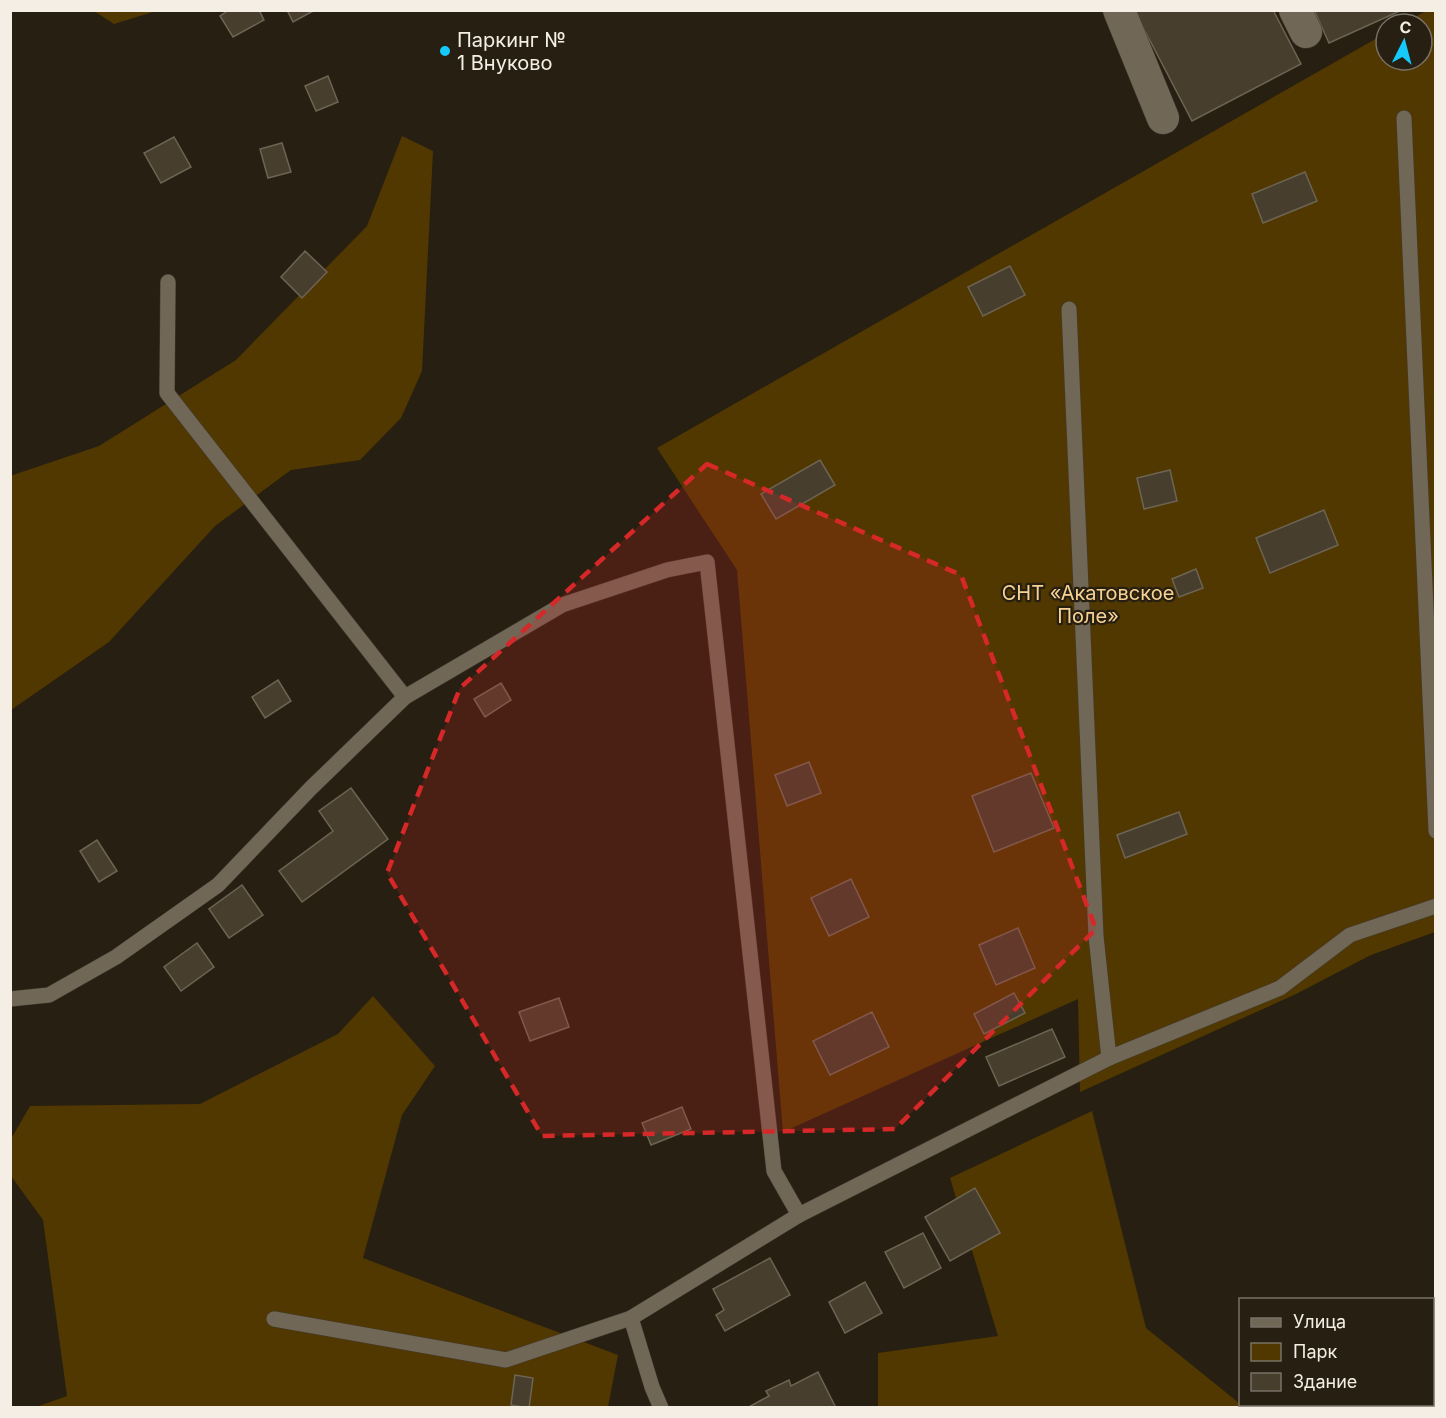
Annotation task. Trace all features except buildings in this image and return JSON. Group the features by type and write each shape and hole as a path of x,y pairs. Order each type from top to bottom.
{"street":[{"path":"1119,10 1163,118"}],"lane":[{"path":"1404,118 1436,831"},
{"path":"168,282 166,393 405,697"},
{"path":"1070,309 1096,936 1109,1058"},
{"path":"10,999 49,995 116,957 218,885 311,788 405,697 562,605 667,570 707,562 774,1172 799,1215"},
{"path":"274,1319 506,1360 631,1318 799,1215 1109,1058 1280,988 1350,935 1436,906"},
{"path":"631,1318 652,1387 661,1407"}],"highlighted area":[{"path":"707,464 961,575 1096,929 895,1129 542,1136 387,873 460,688"}],"green space":[{"path":"94,10 156,11 114,24"},
{"name":"СНТ «Акатовское Поле»","path":"1435,11 1435,932 1371,955 1296,994 1080,1092 1078,999 783,1132 737,570 657,448 1374,40 1374,72 1434,72 1434,12 1424,12"},
{"path":"402,136 433,151 422,371 401,418 360,460 291,470 215,526 109,642 11,710 10,476 99,446 236,360 367,226"},
{"path":"373,996 435,1066 402,1115 363,1258 618,1355 608,1407 36,1407 67,1396 43,1220 11,1176 11,1139 30,1106 200,1104 338,1034"},
{"path":"1092,1111 1146,1328 1239,1403 1239,1406 1244,1407 878,1407 878,1353 998,1336 950,1178"}],"place":[{"name":"Паркинг № 1 Внуково","path":"445,51"}]}
